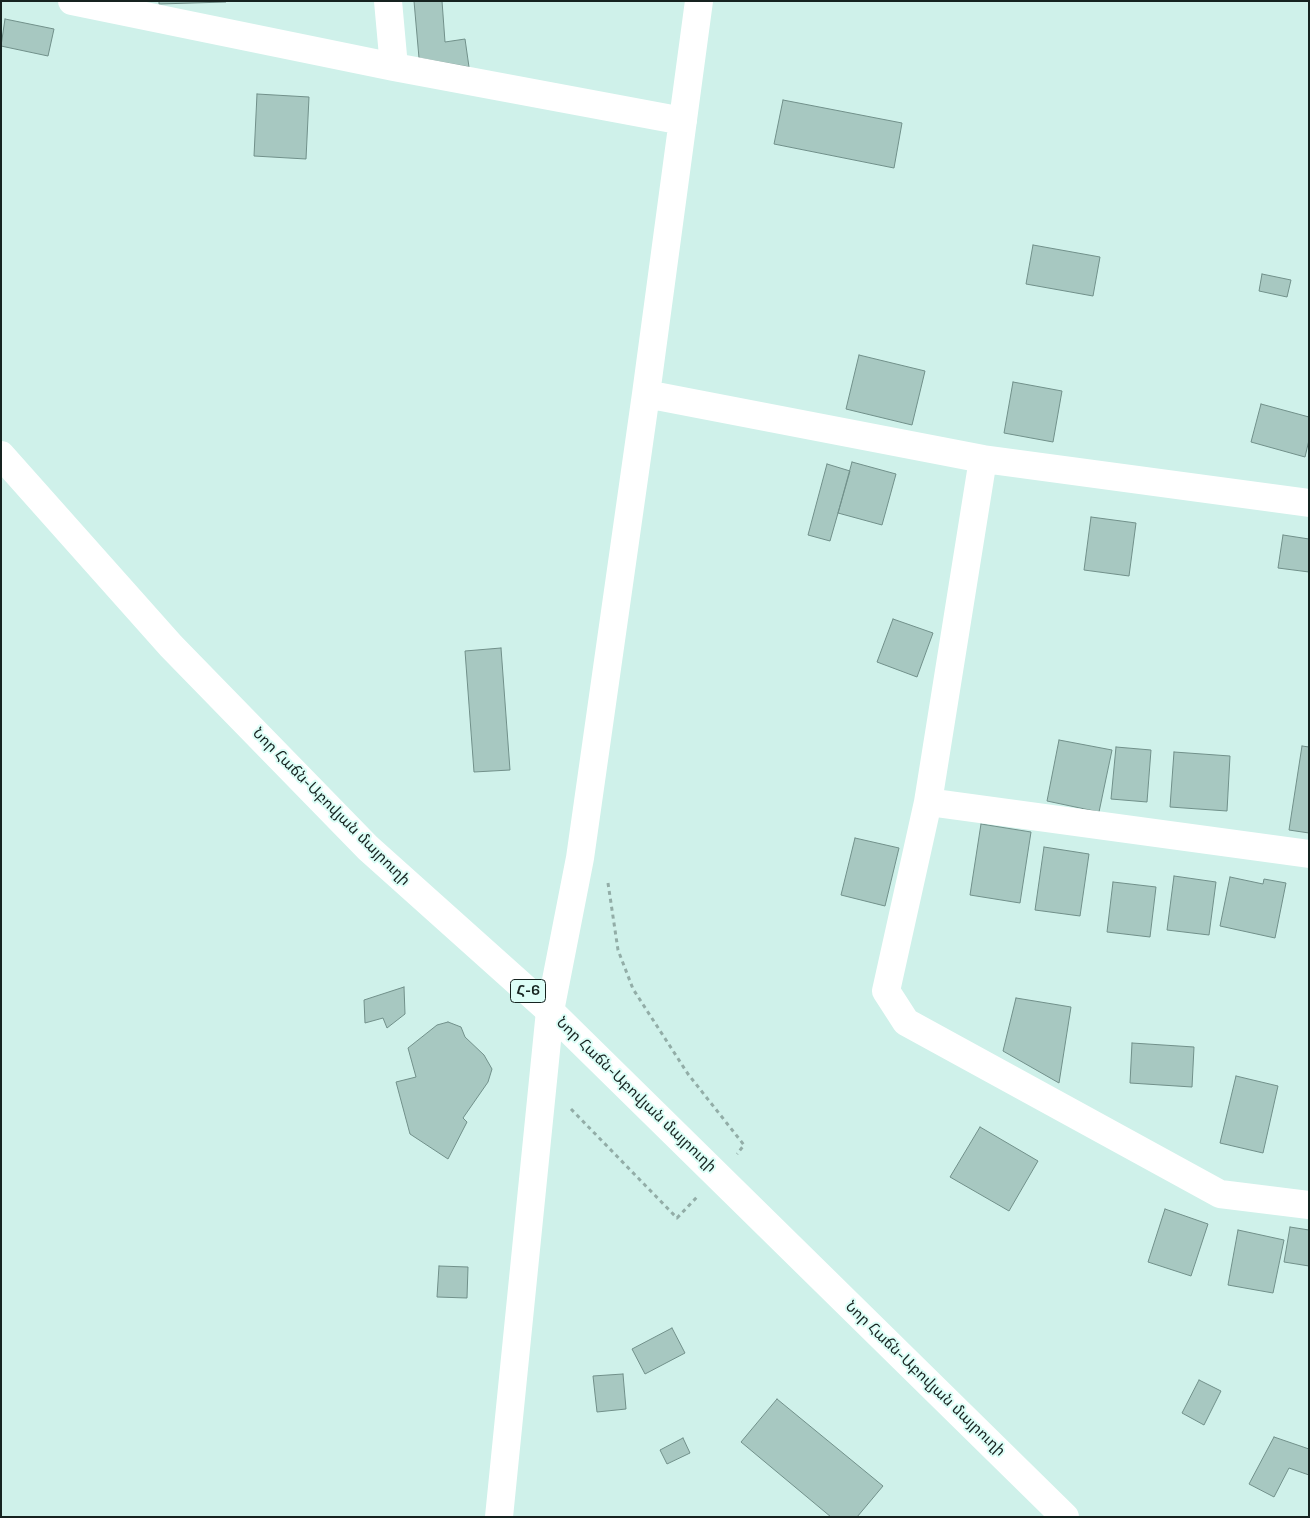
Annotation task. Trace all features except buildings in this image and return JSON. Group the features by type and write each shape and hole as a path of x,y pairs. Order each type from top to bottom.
{"street":[{"path":"72,1 394,67 683,122"},
{"path":"388,1 394,67"},
{"path":"499,1517 550,1011 580,858 646,394 699,1"},
{"path":"646,394 983,459 1309,503"},
{"name":"Նոր Հաճն-Աբովյան մայրուղի","path":"1,456 172,646 368,848 550,1011 1065,1517"},
{"path":"983,459 928,802 886,991 906,1022 1220,1194 1309,1205"},
{"path":"928,802 1309,854"}],"path":[{"path":"543,1080 677,1218 718,1176 744,1145 688,1074 632,989 618,950 608,881"}]}
